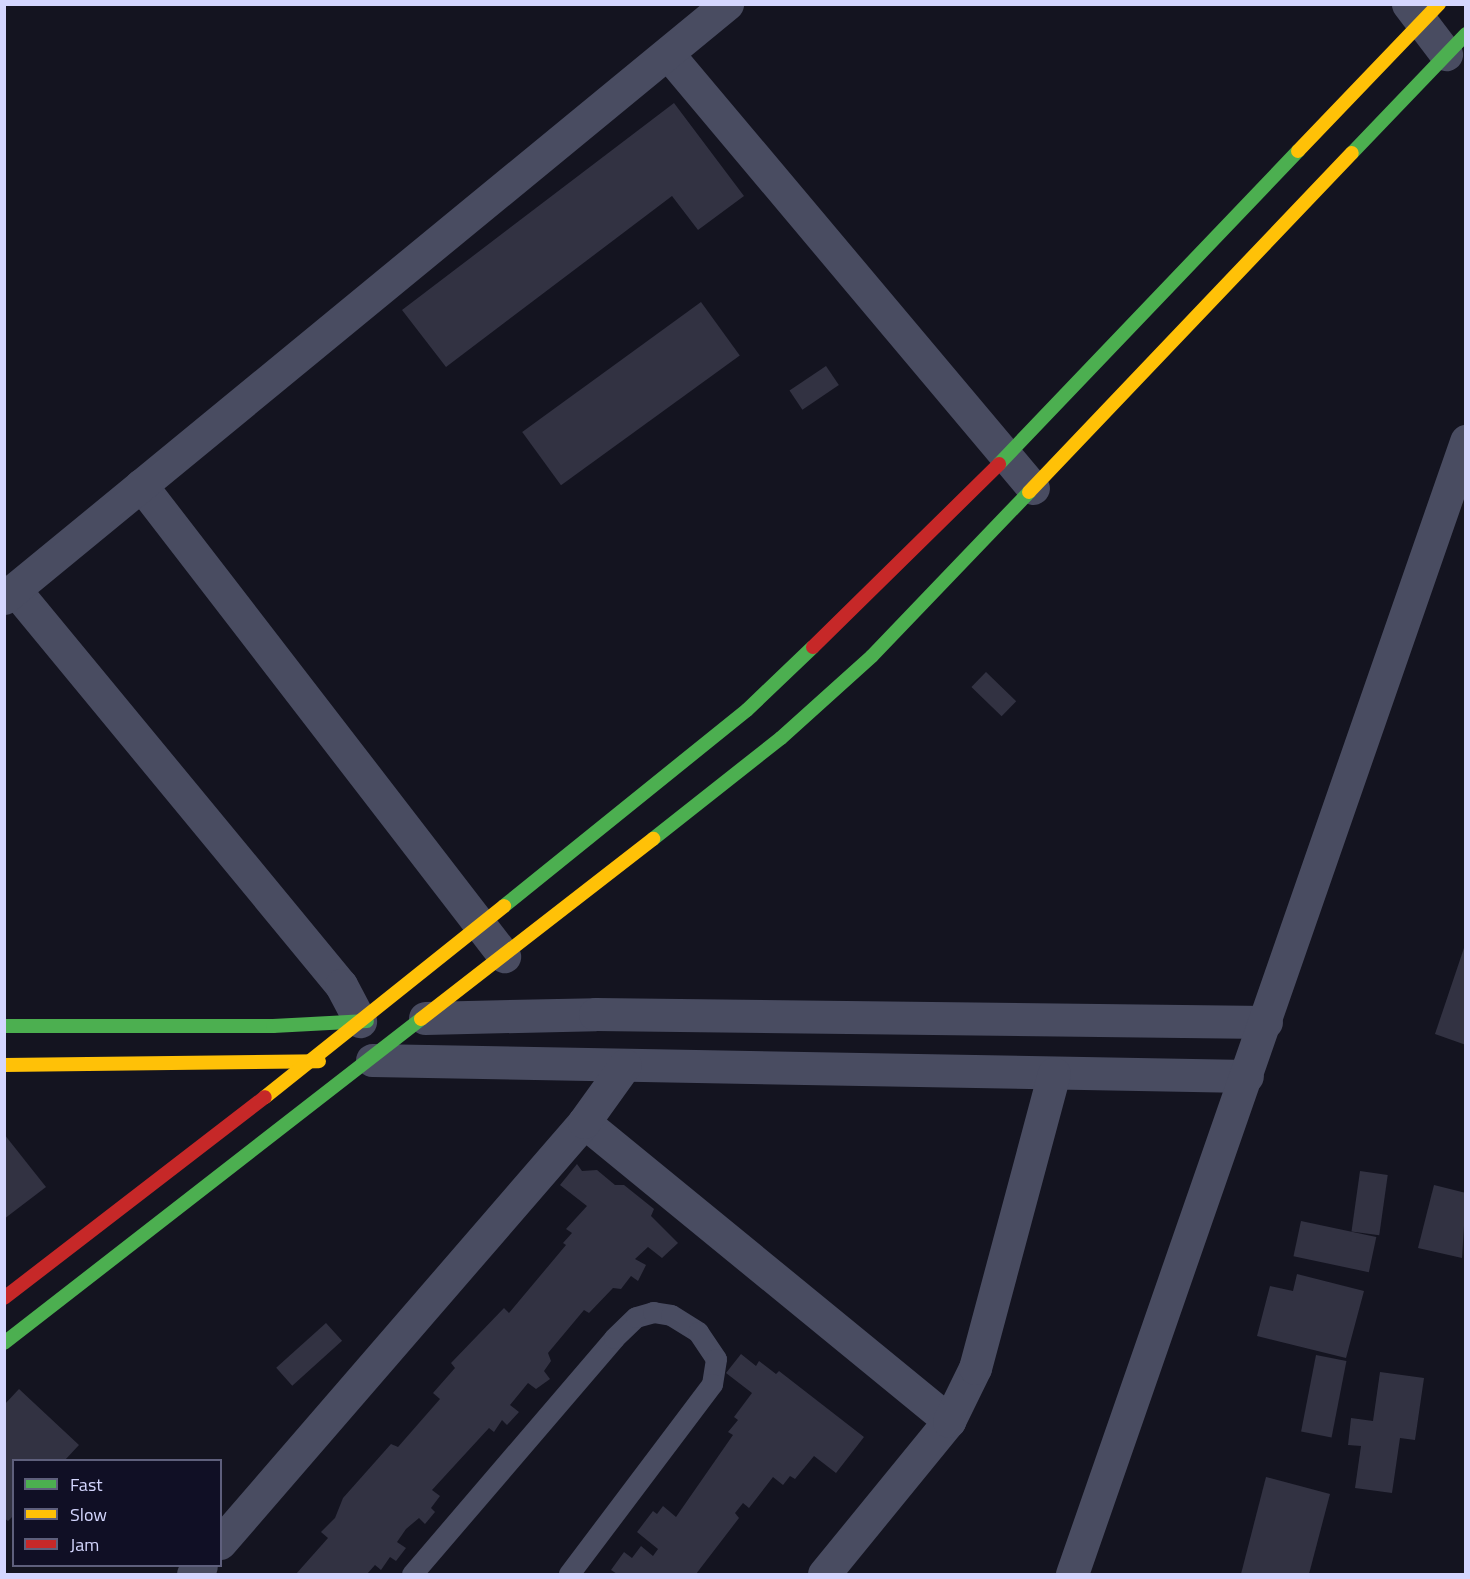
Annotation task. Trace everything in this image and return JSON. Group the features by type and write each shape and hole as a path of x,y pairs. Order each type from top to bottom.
{"main road":[{"path":"4,1298 312,1061 378,1020 480,925 755,703 926,540 1423,10"},
{"path":"4,1344 352,1060 425,1018 781,738 872,656 1456,44"},
{"path":"4,1026 273,1026 425,1018"},
{"path":"4,1065 352,1060"}],"street":[{"path":"378,1020 340,985 10,594 727,4"},
{"path":"1423,10 1456,44"},
{"path":"668,54 1004,457 1033,488"},
{"path":"1072,1575 1466,441"},
{"path":"141,485 504,956"},
{"path":"425,1018 595,1014 1266,1022"},
{"path":"352,1060 1247,1076"},
{"path":"222,1541 584,1122 625,1065"},
{"path":"824,1575 949,1421 975,1368 1054,1073"},
{"path":"584,1122 949,1421"}],"lane":[{"path":"412,1575 614,1338 636,1317 652,1312 671,1315 698,1332 716,1359 712,1384 569,1575"}],"building":[{"path":"674,103 744,196 698,230 672,196 446,367 402,310"},
{"path":"701,302 740,355 561,485 522,432"},
{"path":"826,366 839,385 802,410 790,391"},
{"path":"986,672 1016,701 1002,716 971,687"},
{"path":"1466,945 1466,1045 1435,1034"},
{"path":"4,1134 46,1187 4,1219"},
{"path":"577,1164 582,1171 597,1170 615,1185 624,1185 654,1209 651,1216 678,1243 662,1258 648,1247 635,1259 646,1265 638,1281 631,1276 621,1289 613,1288 589,1313 584,1310 548,1353 551,1361 544,1371 550,1379 536,1389 528,1383 510,1405 519,1412 507,1425 502,1420 494,1432 489,1428 432,1490 440,1496 431,1508 435,1512 425,1524 419,1518 406,1529 397,1542 406,1548 396,1561 390,1557 381,1570 375,1565 367,1574 296,1574 328,1538 321,1532 335,1518 343,1498 391,1444 398,1447 440,1399 433,1393 455,1368 451,1363 504,1308 509,1313 566,1245 563,1243 572,1233 566,1229 587,1206 560,1185"},
{"path":"1360,1171 1388,1175 1379,1235 1352,1231"},
{"path":"1434,1185 1466,1193 1462,1258 1418,1248"},
{"path":"1301,1221 1376,1237 1369,1272 1294,1256"},
{"path":"1297,1274 1364,1291 1346,1358 1257,1336 1270,1286 1293,1291"},
{"path":"326,1323 342,1341 292,1386 276,1368"},
{"path":"741,1354 756,1366 759,1361 776,1374 779,1371 864,1437 836,1473 814,1456 795,1479 790,1476 783,1485 773,1477 749,1508 743,1503 735,1513 739,1518 696,1574 617,1574 611,1570 624,1552 632,1558 641,1546 653,1556 658,1549 637,1532 653,1511 657,1514 663,1506 676,1517 733,1435 728,1432 738,1420 734,1417 752,1393 726,1373"},
{"path":"1316,1355 1346,1361 1332,1437 1301,1432"},
{"path":"1380,1372 1424,1378 1415,1440 1400,1438 1392,1493 1355,1488 1361,1446 1348,1445 1351,1418 1373,1421"},
{"path":"19,1389 79,1445 66,1459 12,1459 12,1517 8,1521 4,1518 4,1405"},
{"path":"1266,1477 1330,1494 1309,1574 1241,1574"}],"traffic: fast":[{"path":"1352,153 1466,34"},
{"path":"999,464 1298,151"},
{"path":"653,839 781,738 872,656 1029,492"},
{"path":"504,906 747,710 813,647"},
{"path":"4,1343 421,1019"},
{"path":"4,1026 273,1026 367,1021"}],"traffic: slow":[{"path":"1298,151 1439,4"},
{"path":"1029,492 1352,153"},
{"path":"421,1019 653,839"},
{"path":"265,1097 504,906"},
{"path":"4,1065 319,1061"}],"traffic: jam":[{"path":"813,647 999,464"},
{"path":"4,1298 265,1097"}]}
